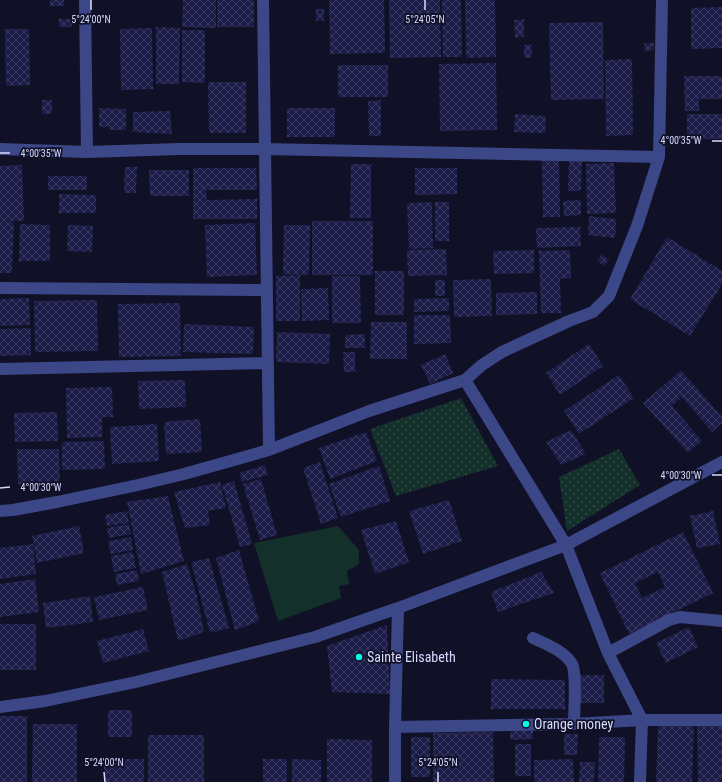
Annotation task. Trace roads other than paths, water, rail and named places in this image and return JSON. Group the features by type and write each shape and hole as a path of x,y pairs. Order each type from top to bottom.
{"street":[{"path":"85,0 87,152"},
{"path":"262,0 269,450"},
{"path":"0,511 57,502 138,485 184,474 269,450 369,411 465,380 482,365 502,352 569,321 593,312 609,296 637,226 659,157 662,0"},
{"path":"0,149 87,152 179,149 264,149 659,157"},
{"path":"0,288 266,290"},
{"path":"0,369 267,363"},
{"path":"465,380 566,546 608,653 642,720 640,782"},
{"path":"0,708 45,701 136,682 315,637 566,546 722,462"},
{"path":"395,782 394,727 398,608"},
{"path":"608,653 669,620 680,617 722,621"},
{"path":"532,638 562,653 572,664 574,672 574,724"},
{"path":"394,727 574,724 642,720 722,720"}],"place":[{"name":"Sainte Elisabeth","path":"359,657"},
{"name":"Orange money","path":"526,724"}]}
